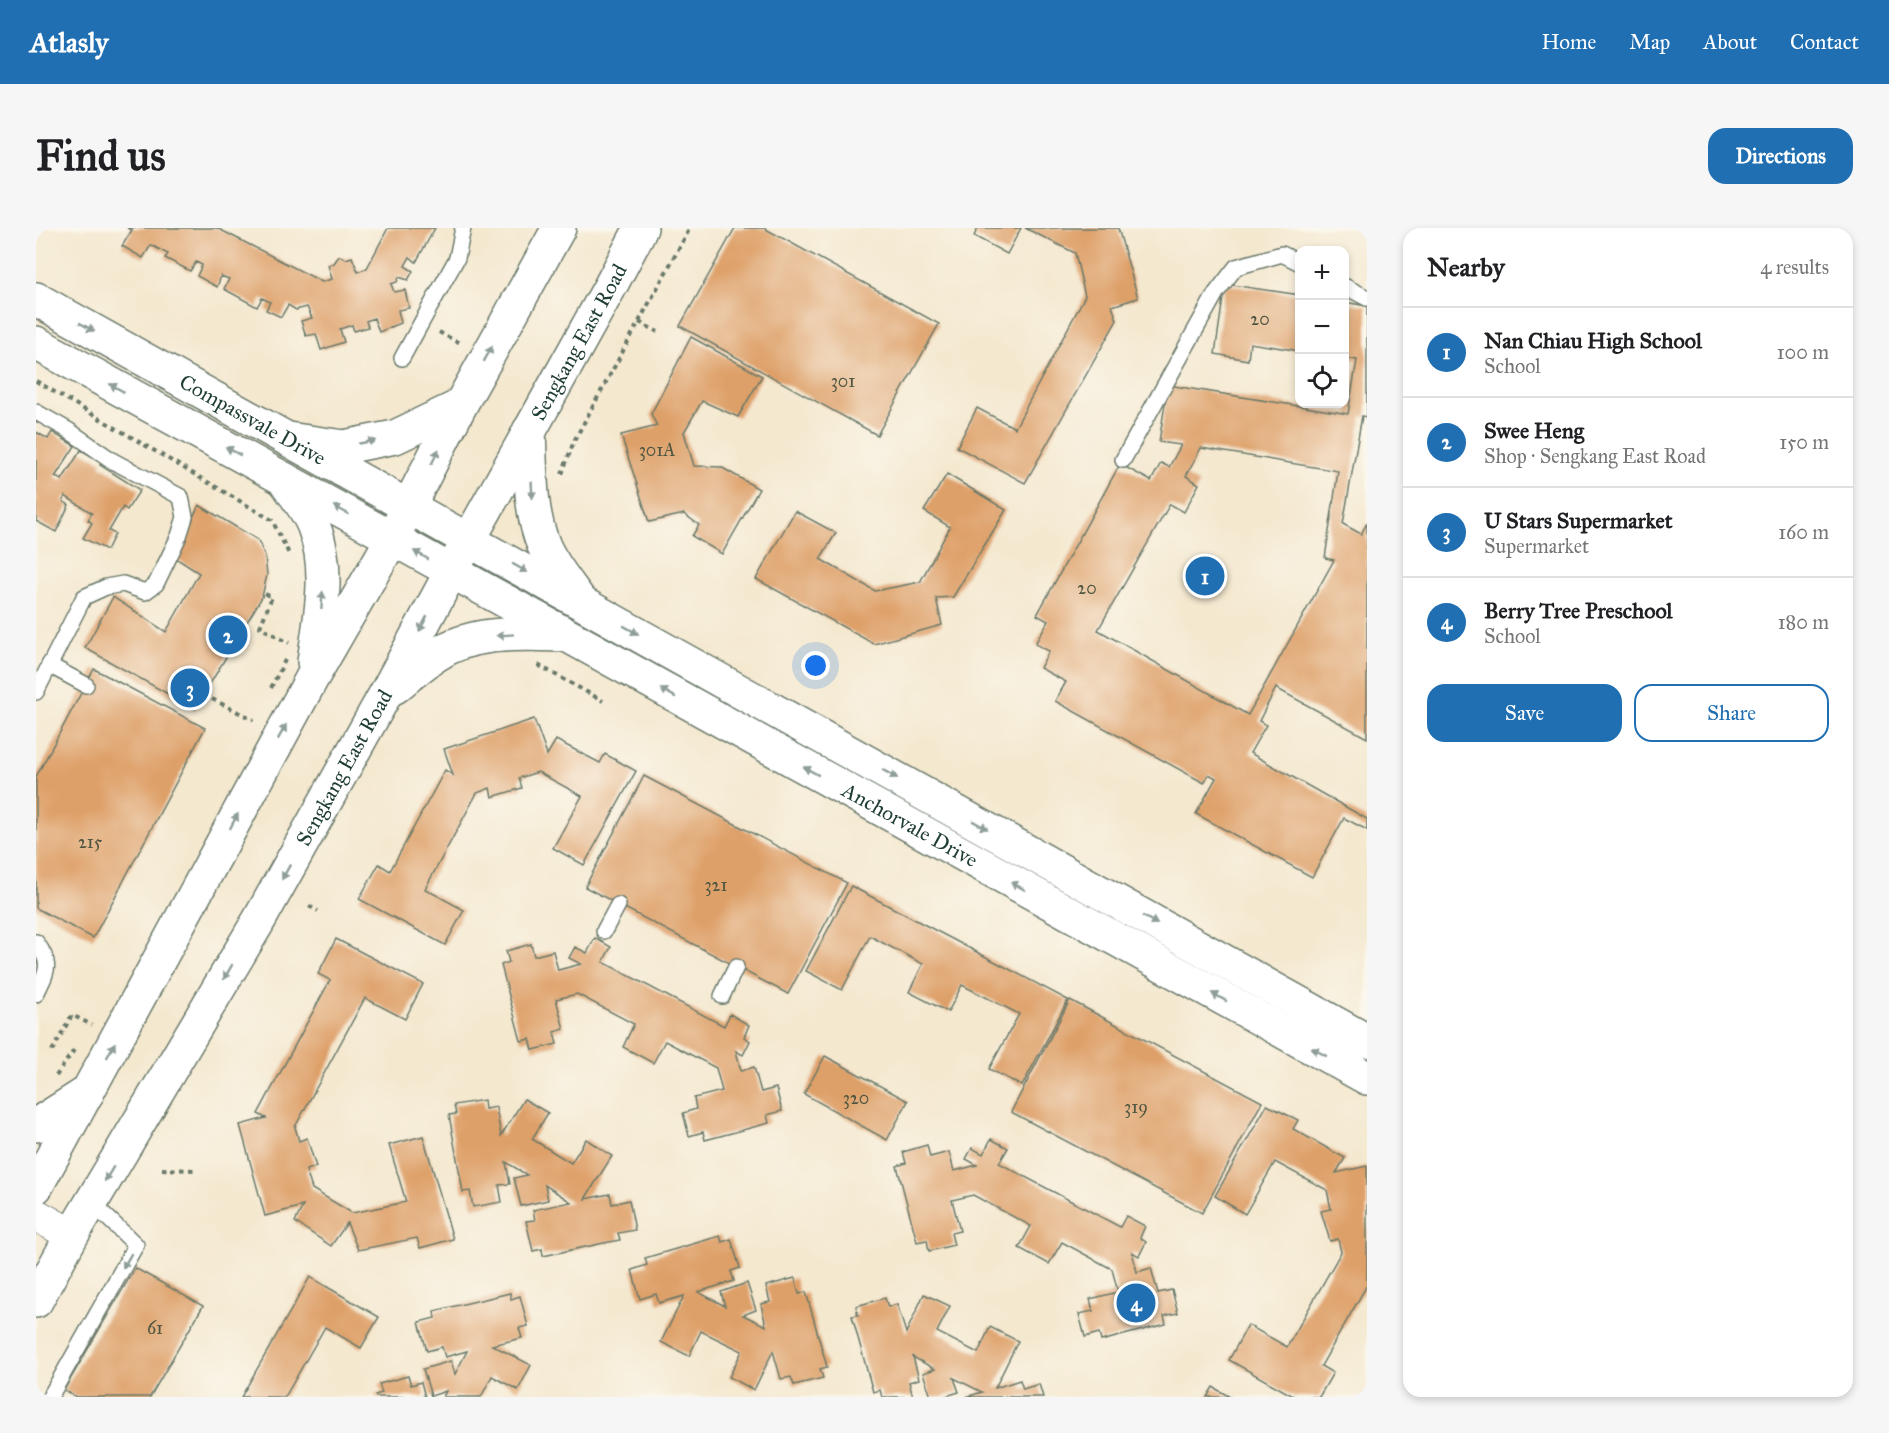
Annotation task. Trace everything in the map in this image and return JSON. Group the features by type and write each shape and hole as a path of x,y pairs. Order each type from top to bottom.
{"main road":[{"path":"36,1188 312,678 392,539 460,406 559,228"},
{"name":"Sengkang East Road","path":"36,1301 45,1265 72,1235 92,1203 258,922 387,693 451,572 641,228"},
{"name":"Compassvale Drive","path":"36,299 468,541"},
{"name":"Compassvale Drive","path":"36,344 451,572"},
{"path":"288,439 344,447 395,437 460,406"},
{"path":"529,431 537,527 545,549 580,601"},
{"path":"284,479 314,525 322,555 322,598 312,678"},
{"name":"Anchorvale Drive","path":"468,541 580,601 1367,1041"},
{"name":"Anchorvale Drive","path":"451,572 1367,1078"},
{"path":"387,693 438,654 472,639 507,634 564,635"},
{"path":"36,1125 88,1092"}],"street":[{"path":"36,1215 72,1235"}],"lane":[{"path":"402,358 457,258 463,228"},
{"path":"1123,460 1216,293 1236,267 1282,254 1295,261"},
{"path":"1349,289 1367,298"},
{"path":"36,412 68,430 113,461 181,497 185,517 179,536 151,590 145,592 123,584 106,587 84,597 36,692"},
{"path":"49,665 86,685"},
{"path":"604,931 618,905"},
{"path":"36,942 48,970 36,994"},
{"path":"722,996 736,967"},
{"path":"36,1392 49,1397 136,1245 92,1203"}],"path":[{"path":"561,481 562,470 574,441 690,228"},
{"path":"422,322 464,347"},
{"path":"639,322 658,332"},
{"path":"36,381 272,520 290,556 292,566"},
{"path":"265,594 272,597 260,627 292,645 293,635"},
{"path":"268,692 288,654"},
{"path":"534,663 603,701"},
{"path":"204,695 254,720"},
{"path":"249,729 259,711"},
{"path":"309,906 318,911"},
{"path":"52,1051 72,1015 92,1025 98,1015"},
{"path":"50,1083 78,1045"},
{"path":"162,1169 197,1170"}],"building":[{"path":"127,228 217,228 322,282 332,279 328,265 334,263 339,256 346,259 352,257 358,272 367,268 388,228 435,228 416,262 410,257 405,266 413,271 408,280 399,277 397,282 391,284 394,292 405,290 409,308 398,310 401,323 379,332 374,318 366,321 368,327 354,331 352,325 340,329 344,342 321,350 316,334 306,336 301,321 312,318 307,307 296,310 288,305 281,317 266,310 270,302 262,298 257,307 224,289 229,279 221,276 217,287 197,276 202,265 196,262 190,271 165,258 168,254 151,245 143,258 122,246 132,230"},
{"path":"735,228 764,228 939,324 877,435 680,326"},
{"path":"978,228 1021,228 1007,254 974,236"},
{"path":"1025,228 1118,228 1138,298 1112,306 1117,320 1025,483 957,447 977,408 1015,428 1085,296 1075,253"},
{"path":"1225,284 1295,294 1295,350 1250,343 1248,360 1215,354"},
{"path":"1349,303 1367,306 1367,417 1362,416 1343,524 1361,534 1367,523 1367,738 1276,688 1259,721 1266,725 1250,753 1367,819 1367,830 1344,818 1312,877 1196,814 1216,778 1209,774 1204,783 1055,701 1066,682 1040,668 1049,651 1035,644 1048,621 1037,615 1120,464 1151,481 1161,463 1169,467 1181,445 1159,442 1168,385 1295,405 1295,408 1348,414 1357,360 1349,359","holes":["1201,448 1338,471 1325,558 1334,560 1248,715 1098,630 1170,504 1184,512 1199,484 1186,476"]},
{"path":"691,337 762,376 738,417 702,401 684,432 694,466 721,467 759,489 722,554 692,536 699,525 684,514 649,522 621,435 657,426 651,414"},
{"path":"36,432 48,439 52,432 75,446 55,477 62,480 81,450 102,462 100,465 140,490 127,510 123,507 109,531 115,534 107,550 83,538 92,523 88,520 92,513 65,496 63,501 69,505 56,532 36,521"},
{"path":"947,474 1006,510 953,597 936,598 942,625 874,644 756,579 795,511 836,533 820,559 875,591 920,582 950,527 924,511"},
{"path":"199,505 258,540 265,556 267,575 262,597 195,709 85,648 113,597 166,632 199,573 174,557"},
{"path":"94,669 205,728 93,938 36,908 36,777"},
{"path":"534,719 547,755 556,740 600,763 605,754 636,771 584,865 553,848 582,796 538,772 519,778 522,788 492,797 490,788 477,793 425,889 464,910 445,945 359,899 379,864 390,871 445,770 453,775 444,749"},
{"path":"644,776 847,883 788,994 585,887"},
{"path":"851,886 1068,1000 1022,1086 989,1069 1019,1014 962,985 948,1012 909,992 923,964 870,936 842,990 806,971"},
{"path":"595,938 611,947 603,962 724,1026 730,1014 749,1025 744,1037 750,1041 743,1055 736,1051 741,1071 754,1067 761,1092 776,1088 782,1111 767,1115 769,1123 705,1140 703,1132 689,1136 683,1113 696,1109 694,1098 722,1091 716,1068 665,1041 653,1063 623,1047 634,1024 577,994 556,999 564,1029 554,1032 557,1044 533,1050 530,1039 521,1041 501,965 509,962 506,951 531,944 534,956 553,951 558,970 581,964 569,958 575,947 587,953"},
{"path":"336,939 423,984 405,1019 365,998 295,1127 299,1141 307,1138 316,1167 306,1170 312,1189 352,1213 406,1202 389,1145 423,1136 453,1239 420,1248 417,1238 358,1250 347,1223 331,1246 295,1222 303,1206 265,1216 240,1125 266,1118 258,1114 330,980 318,974"},
{"path":"1070,1000 1262,1102 1202,1213 1011,1112"},
{"path":"825,1056 908,1101 887,1140 804,1094"},
{"path":"524,1099 548,1113 532,1139 571,1163 586,1139 612,1156 585,1199 610,1194 612,1204 629,1200 635,1230 618,1233 620,1240 543,1256 542,1249 533,1251 526,1221 535,1220 533,1210 571,1202 545,1185 548,1200 521,1206 514,1178 527,1175 506,1162 510,1184 499,1185 502,1202 473,1207 470,1191 463,1192 449,1115 456,1114 454,1105 484,1100 485,1109 496,1107 501,1136"},
{"path":"1267,1105 1298,1120 1293,1129 1345,1158 1336,1173 1367,1166 1367,1285 1321,1366 1333,1373 1319,1397 1295,1397 1229,1360 1248,1325 1287,1347 1341,1252 1338,1239 1330,1241 1321,1211 1331,1209 1327,1190 1275,1162 1245,1214 1215,1196"},
{"path":"991,1139 1008,1148 999,1163 1120,1227 1126,1216 1145,1226 1140,1238 1146,1242 1139,1256 1132,1252 1137,1272 1151,1268 1158,1293 1172,1290 1178,1313 1164,1316 1166,1324 1101,1341 1099,1333 1085,1337 1079,1314 1093,1311 1090,1299 1118,1292 1112,1269 1062,1242 1049,1264 1019,1248 1031,1226 973,1195 952,1200 960,1231 951,1233 954,1245 929,1251 927,1240 917,1242 897,1166 906,1163 903,1152 927,1145 930,1157 949,1152 954,1171 977,1165 966,1159 972,1148 983,1154"},
{"path":"720,1236 722,1242 731,1239 740,1268 731,1271 734,1281 698,1292 725,1306 721,1292 747,1283 756,1310 743,1315 766,1326 761,1304 770,1302 766,1286 795,1278 799,1294 806,1292 827,1367 820,1369 823,1378 794,1385 791,1377 781,1379 773,1351 754,1390 729,1377 742,1351 701,1331 689,1356 661,1342 684,1296 659,1303 656,1294 640,1299 632,1270 647,1265 645,1258"},
{"path":"135,1268 203,1306 150,1397 76,1397 64,1390"},
{"path":"310,1277 379,1317 361,1348 325,1327 285,1397 241,1397"},
{"path":"510,1293 511,1299 520,1296 528,1326 519,1328 522,1338 492,1345 531,1365 518,1390 492,1376 481,1397 443,1397 446,1391 431,1396 423,1369 451,1361 455,1374 467,1351 445,1357 442,1347 427,1351 419,1322 435,1318 434,1311"},
{"path":"924,1294 950,1306 937,1332 978,1353 990,1327 1018,1341 995,1388 1020,1380 1023,1389 1039,1384 1043,1397 966,1397 982,1392 954,1378 959,1392 943,1397 931,1397 923,1373 935,1369 913,1357 919,1379 909,1382 913,1397 882,1397 880,1390 873,1392 852,1316 858,1315 856,1306 885,1298 888,1307 897,1304 906,1333"},
{"path":"408,1376 411,1385 421,1382 425,1397 376,1397 375,1395 382,1393 379,1384"},
{"path":"1213,1387 1230,1397 1207,1397"}],"place":[{"name":"Nan Chiau High School","path":"1205,576"},
{"name":"Swee Heng","path":"228,635"},
{"name":"U Stars Supermarket","path":"190,688"},
{"name":"Berry Tree Preschool","path":"1136,1303"}]}
